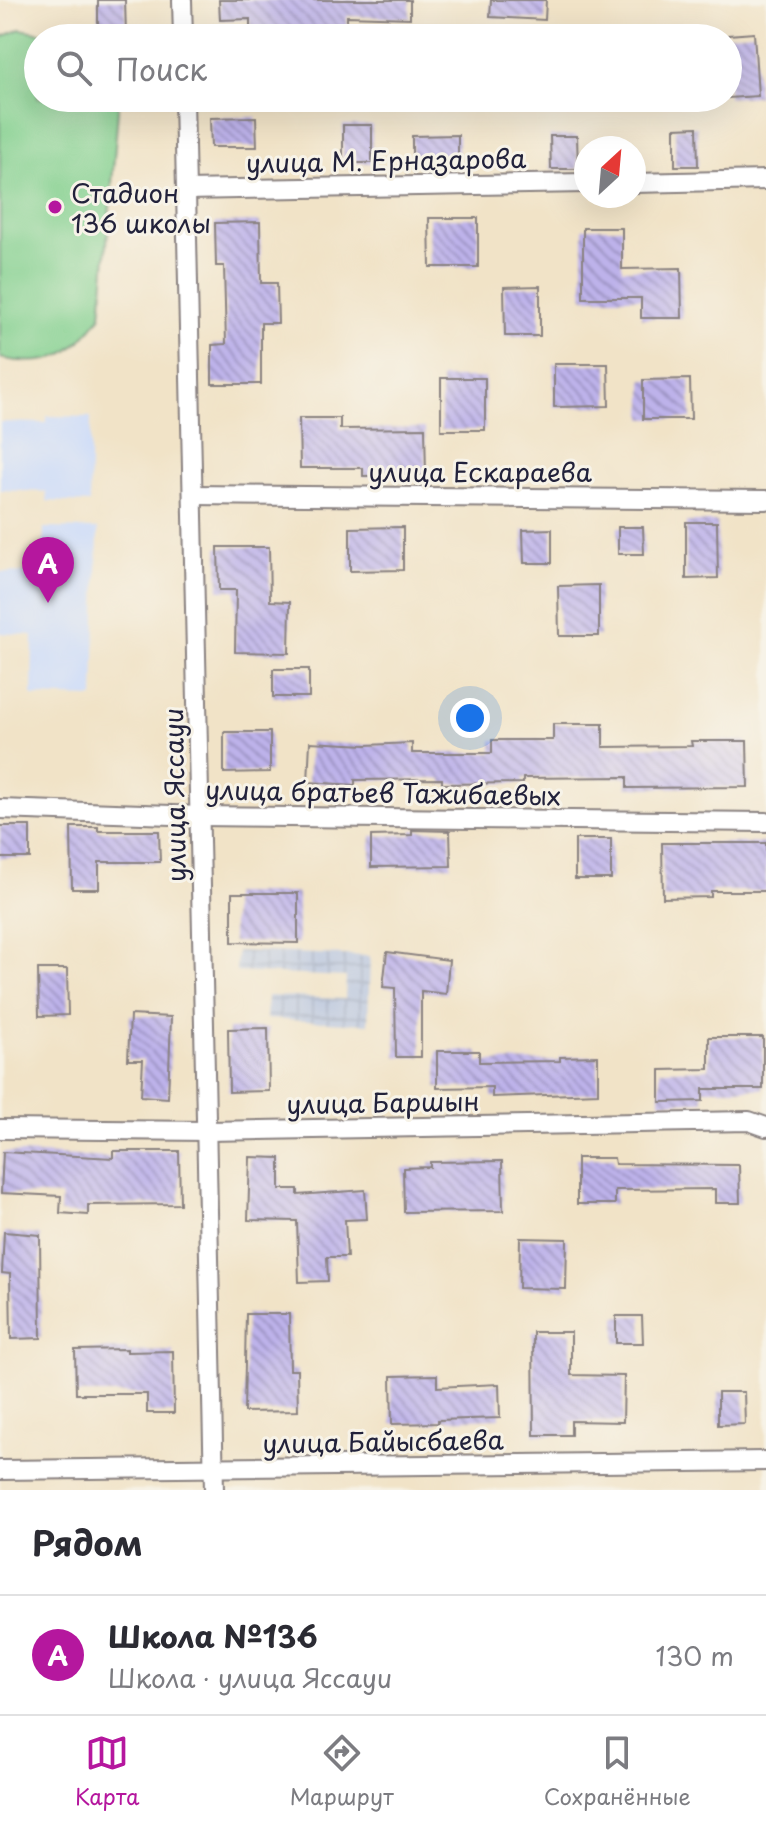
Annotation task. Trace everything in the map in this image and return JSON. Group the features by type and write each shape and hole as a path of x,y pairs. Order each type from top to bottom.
{"street":[{"path":"182,0 183,24"},
{"name":"улица Яссауи","path":"184,112 214,1490"},
{"path":"646,183 766,180"},
{"name":"улица М. Ерназарова","path":"186,190 574,183"},
{"name":"улица Ескараева","path":"193,495 766,500"},
{"name":"улица братьев Тажибаевых","path":"0,809 200,816 766,822"},
{"name":"улица Баршын","path":"0,1129 207,1131 749,1121 766,1127"},
{"name":"улица Байысбаева","path":"0,1470 766,1461"}],"shaded area":[{"path":"47,416 91,417 89,503 47,501 46,492 0,490 0,422 47,423"},
{"path":"44,528 98,529 94,698 32,696 33,635 0,633 0,572 42,573"},
{"path":"237,951 370,956 368,1024 266,1019 267,996 345,999 346,977 236,972"}],"green space":[{"name":"Стадион 136 школы","path":"24,30 24,112 118,112 101,316 69,350 33,362 0,358 0,38"}],"building":[{"path":"98,0 125,0 126,24 98,24"},
{"path":"219,0 410,0 410,18 347,16 347,24 250,24 250,19 220,20"},
{"path":"491,0 546,0 545,20 490,17"},
{"path":"754,33 758,96 742,97 742,34"},
{"path":"256,117 257,147 211,147 210,118"},
{"path":"343,125 372,125 372,163 343,163"},
{"path":"697,127 698,166 675,166 675,128"},
{"path":"458,135 458,163 412,163 412,136"},
{"path":"550,136 574,136 574,169 551,169"},
{"path":"429,218 478,218 478,267 430,267"},
{"path":"260,222 261,283 277,283 278,323 261,323 261,384 212,384 212,345 226,344 224,266 216,266 215,223"},
{"path":"583,228 622,228 622,269 681,268 682,318 641,318 641,298 583,298"},
{"path":"540,286 540,336 505,336 504,287"},
{"path":"554,364 608,364 609,406 554,407"},
{"path":"441,378 485,378 485,430 441,430"},
{"path":"690,379 691,419 643,419 643,380"},
{"path":"299,418 340,418 340,429 425,428 426,475 363,476 363,468 300,468"},
{"path":"686,522 717,522 718,578 686,579"},
{"path":"403,527 403,570 350,571 350,528"},
{"path":"618,527 643,527 644,554 618,554"},
{"path":"552,529 552,563 524,563 523,530"},
{"path":"218,547 269,547 270,601 290,602 289,653 235,652 236,590 219,590"},
{"path":"599,585 599,636 559,636 558,586"},
{"path":"273,669 309,669 309,697 273,697"},
{"path":"553,724 603,724 603,747 692,746 691,741 747,741 748,787 627,788 627,777 523,778 523,783 442,784 442,779 355,780 355,785 308,782 310,742 366,745 412,743 412,753 492,753 492,740 553,740"},
{"path":"224,732 270,732 270,772 224,773"},
{"path":"0,826 30,826 30,858 0,858"},
{"path":"71,827 98,827 98,831 159,831 160,862 99,862 99,889 72,889"},
{"path":"412,830 450,831 451,866 371,867 371,836 412,835"},
{"path":"575,839 611,839 611,879 575,879"},
{"path":"662,843 766,843 766,891 711,891 711,897 663,898"},
{"path":"232,893 298,893 298,943 232,942"},
{"path":"387,952 449,960 446,994 421,991 421,1057 396,1057 395,988 383,987"},
{"path":"38,969 67,969 68,1015 39,1016"},
{"path":"130,1015 171,1017 168,1098 141,1096 143,1060 128,1060"},
{"path":"268,1028 269,1091 229,1092 228,1029"},
{"path":"709,1037 763,1037 763,1089 703,1089 703,1101 660,1102 660,1070 709,1069"},
{"path":"437,1051 479,1051 479,1062 560,1061 560,1057 598,1056 598,1093 492,1097 492,1087 437,1088"},
{"path":"113,1151 179,1151 180,1204 88,1205 88,1215 60,1213 61,1196 1,1193 3,1152 113,1158"},
{"path":"250,1157 280,1158 280,1189 298,1189 298,1195 365,1190 367,1219 345,1220 347,1257 327,1257 328,1281 299,1282 297,1221 248,1220"},
{"path":"577,1158 614,1158 615,1164 739,1165 740,1203 715,1203 715,1189 615,1190 615,1204 577,1204"},
{"path":"502,1161 503,1211 404,1212 403,1168 430,1167 430,1162"},
{"path":"4,1232 40,1235 41,1338 11,1339 10,1274 2,1273"},
{"path":"520,1238 567,1239 566,1289 519,1288"},
{"path":"246,1314 289,1314 290,1370 297,1370 298,1411 244,1412"},
{"path":"616,1316 642,1316 643,1343 616,1343"},
{"path":"533,1332 571,1332 571,1375 624,1376 623,1422 571,1421 571,1435 534,1435"},
{"path":"127,1349 127,1352 173,1351 174,1413 147,1413 147,1394 76,1394 75,1350"},
{"path":"437,1375 437,1387 499,1384 500,1418 392,1424 391,1376"},
{"path":"718,1392 744,1392 745,1424 718,1425"}],"place":[{"name":"Стадион 136 школы","path":"55,207"},
{"name":"Школа №136","path":"48,603"}]}
